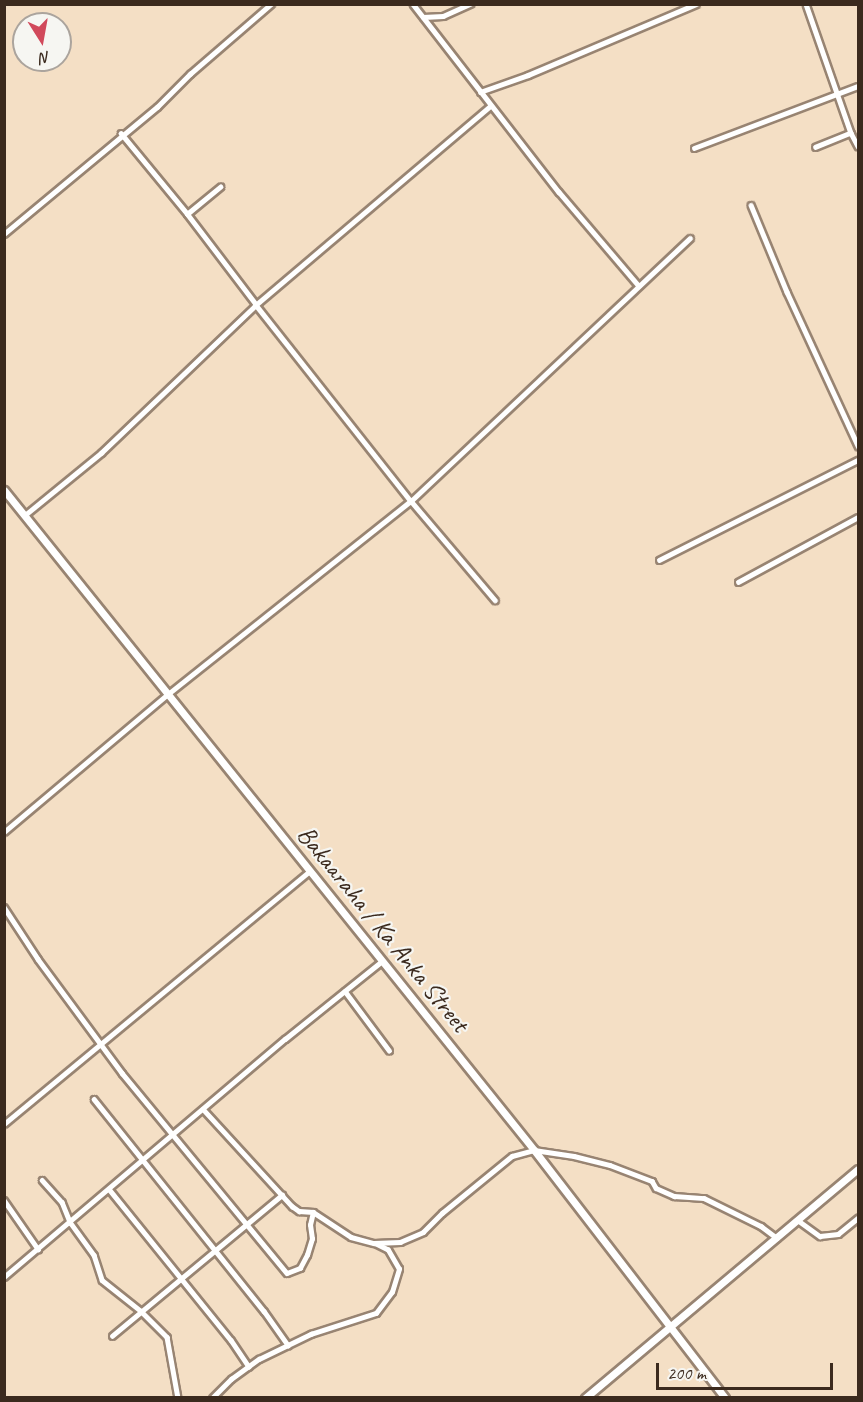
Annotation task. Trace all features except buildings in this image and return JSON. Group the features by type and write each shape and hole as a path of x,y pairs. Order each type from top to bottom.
{"street":[{"path":"4,234 157,107 190,74 272,4"},
{"path":"413,4 558,192 639,286"},
{"path":"423,17 443,16 470,4"},
{"path":"480,92 528,75 696,4"},
{"path":"814,4 807,6 851,134 858,146"},
{"path":"694,148 858,86"},
{"path":"25,515 101,453 256,305 491,106"},
{"path":"122,134 411,501 495,600"},
{"path":"816,147 851,134"},
{"path":"187,214 220,187"},
{"path":"751,205 787,292 858,446"},
{"path":"4,832 168,694 411,501 690,238"},
{"path":"659,560 858,460"},
{"name":"Bakaaraha / Ka Anka Street","path":"4,490 534,1150 725,1398"},
{"path":"738,582 858,517"},
{"path":"4,1124 310,871"},
{"path":"4,907 38,959 122,1073 175,1134 287,1272 300,1268 307,1255 312,1239 310,1225 313,1212"},
{"path":"4,1277 382,961"},
{"path":"345,991 389,1050"},
{"path":"94,1099 288,1345"},
{"path":"203,1109 299,1211 313,1212 351,1237 374,1243 388,1250 399,1269 392,1292 376,1313 311,1334 288,1345 249,1367 212,1398"},
{"path":"374,1243 400,1242 423,1232 442,1213 512,1156 534,1150 574,1156 610,1165 652,1181 656,1188 674,1196 704,1198 761,1226 777,1238"},
{"path":"585,1398 735,1271 799,1221 858,1169"},
{"path":"42,1180 62,1202 70,1222 94,1256 102,1280 141,1311 167,1337 178,1398"},
{"path":"109,1190 182,1279 249,1367"},
{"path":"112,1336 282,1195"},
{"path":"4,1200 38,1249"},
{"path":"799,1221 820,1236 838,1234 858,1218"}]}
